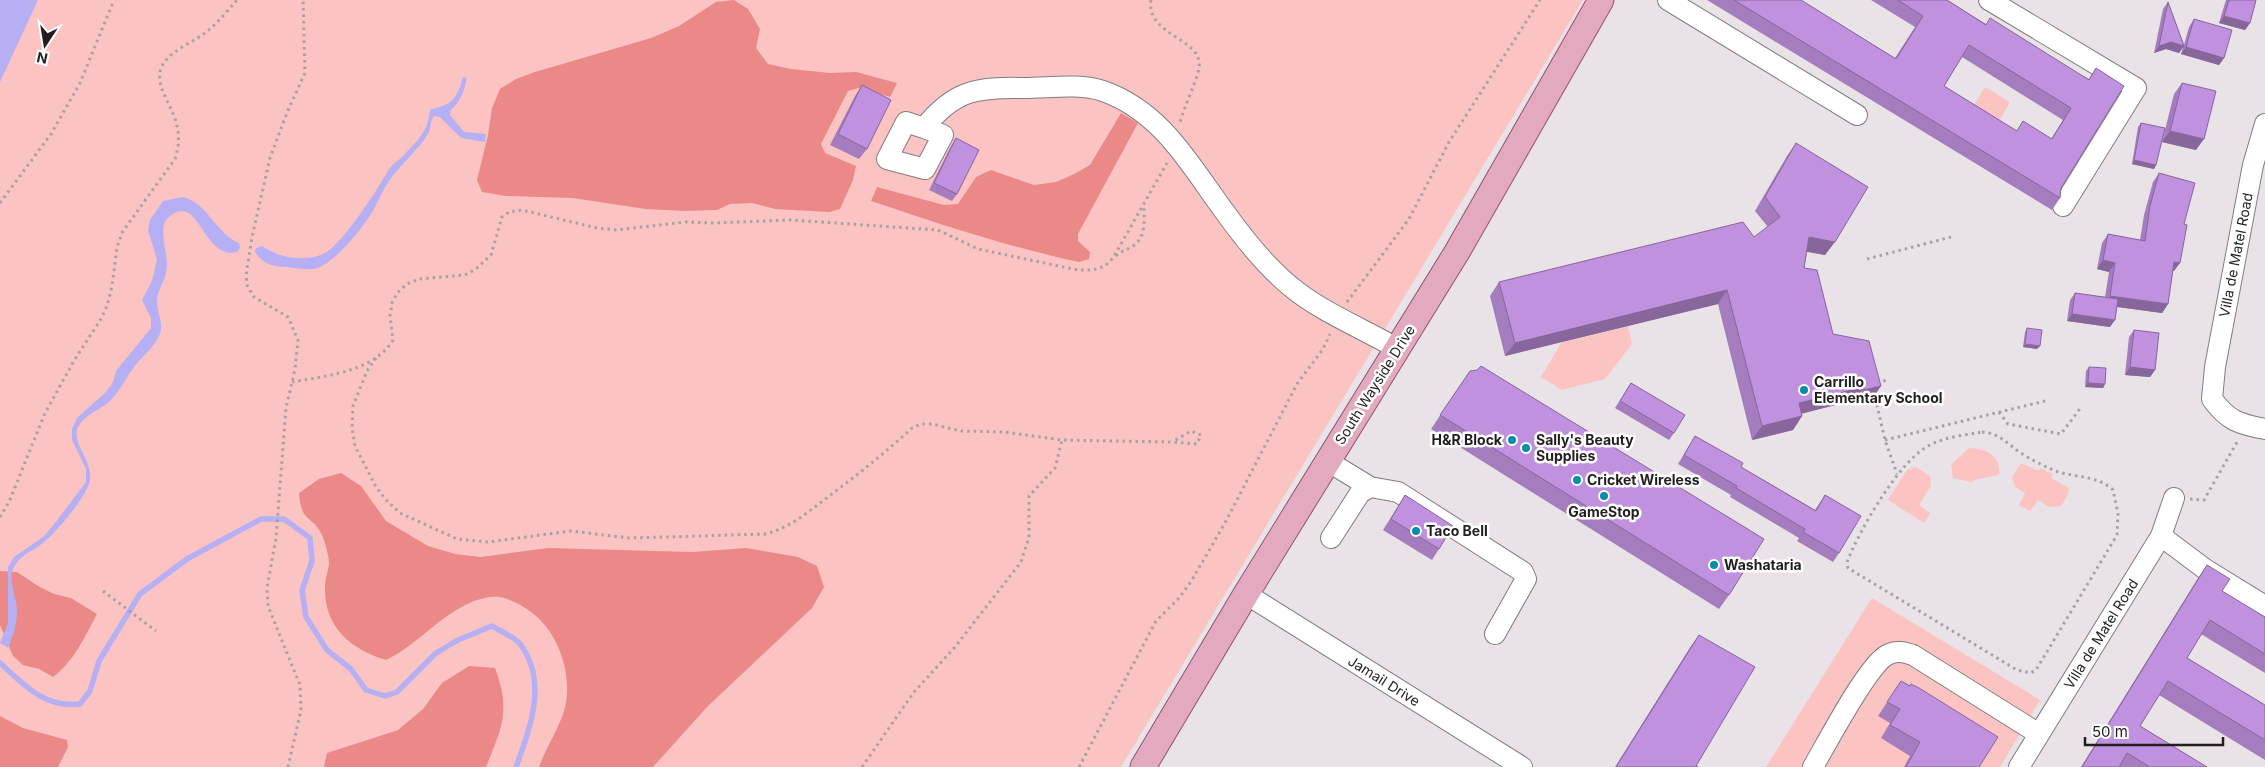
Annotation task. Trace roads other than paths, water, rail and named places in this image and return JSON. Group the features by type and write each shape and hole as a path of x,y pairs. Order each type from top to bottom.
{"main road":[{"name":"South Wayside Drive","path":"1144,767 1246,594 1457,252 1601,0"}],"street":[{"path":"1668,0 1858,115"},
{"path":"1989,0 2136,88 2063,206"},
{"path":"924,128 938,111 949,102 976,90 1083,88 1102,91 1141,111 1176,142 1227,215 1266,262 1290,286 1316,304 1398,349"},
{"name":"Villa de Matel Road","path":"2255,428 2233,421 2223,414 2212,399 2215,367 2259,167 2265,124"},
{"path":"1328,462 1370,487 1398,492 1523,572 1526,580 1523,588 1495,634"},
{"path":"1332,538 1360,493 1370,487"},
{"name":"Villa de Matel Road","path":"2019,767 2161,536 2174,498"},
{"path":"2161,536 2206,569 2265,606"},
{"name":"Jamail Drive","path":"1246,594 1522,767"},
{"path":"1813,767 1871,670 1887,655 1899,651 1913,655 2039,734"}],"waterway":[{"path":"0,663 36,694 56,703 80,704 90,691 99,661 140,594 187,559 261,519 284,519 310,538 312,561 302,590 306,617 327,650 351,669 366,690 385,696 397,692 436,653 458,640 492,626 521,645 534,675 535,690 531,721 516,767"}],"place":[{"name":"Carrillo Elementary School","path":"1804,390"},
{"name":"H&R Block","path":"1512,440"},
{"name":"Sally's Beauty Supplies","path":"1526,448"},
{"name":"Cricket Wireless","path":"1577,480"},
{"name":"GameStop","path":"1604,496"},
{"name":"Taco Bell","path":"1416,531"},
{"name":"Washataria","path":"1714,565"}]}
